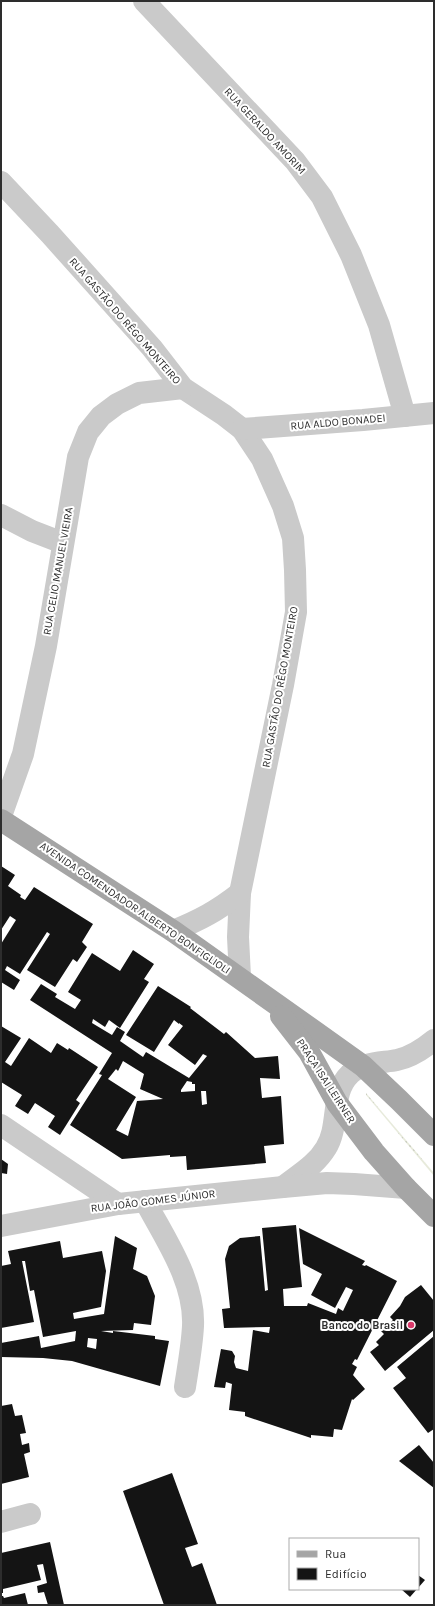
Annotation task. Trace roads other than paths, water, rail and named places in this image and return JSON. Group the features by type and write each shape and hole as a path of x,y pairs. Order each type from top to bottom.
{"main road":[{"name":"AVENIDA COMENDADOR ALBERTO BONFIGLIOLI","path":"1,820 173,931 240,977 267,998"},
{"name":"PRAÇA ISAI LEIRNER","path":"267,998 363,1066 410,1110 434,1135"},
{"name":"PRAÇA ISAI LEIRNER","path":"267,998 309,1052 337,1103 374,1152 406,1188 434,1216"}],"street":[{"name":"RUA GERALDO AMORIM","path":"144,1 295,161 322,197 351,255 380,325 405,416"},
{"name":"RUA GASTÃO DO RÊGO MONTEIRO","path":"1,182 50,234 152,348 183,388 224,415 242,429 262,459 283,506 293,538 296,612 283,685 240,893 238,937 240,977"},
{"name":"RUA CELIO MANUEL VIEIRA","path":"1,816 23,754 46,646 78,457 88,432 101,416 117,404 139,393 183,388"},
{"name":"RUA ALDO BONADEI","path":"242,429 434,413"},
{"path":"1,515 32,531 63,544"},
{"path":"173,931 204,918 240,893"},
{"path":"283,1187 316,1162 327,1147 331,1137 340,1089 352,1072 363,1066 398,1060 418,1052 434,1040"},
{"path":"1,1125 118,1204"},
{"name":"RUA JOÃO GOMES JÚNIOR","path":"1,1226 118,1204 283,1187 341,1184 406,1188"},
{"path":"145,1201 176,1260 191,1299 193,1325 185,1387"},
{"path":"1,1522 30,1514"}],"place":[{"name":"Banco do Brasil","path":"411,1325"}]}
